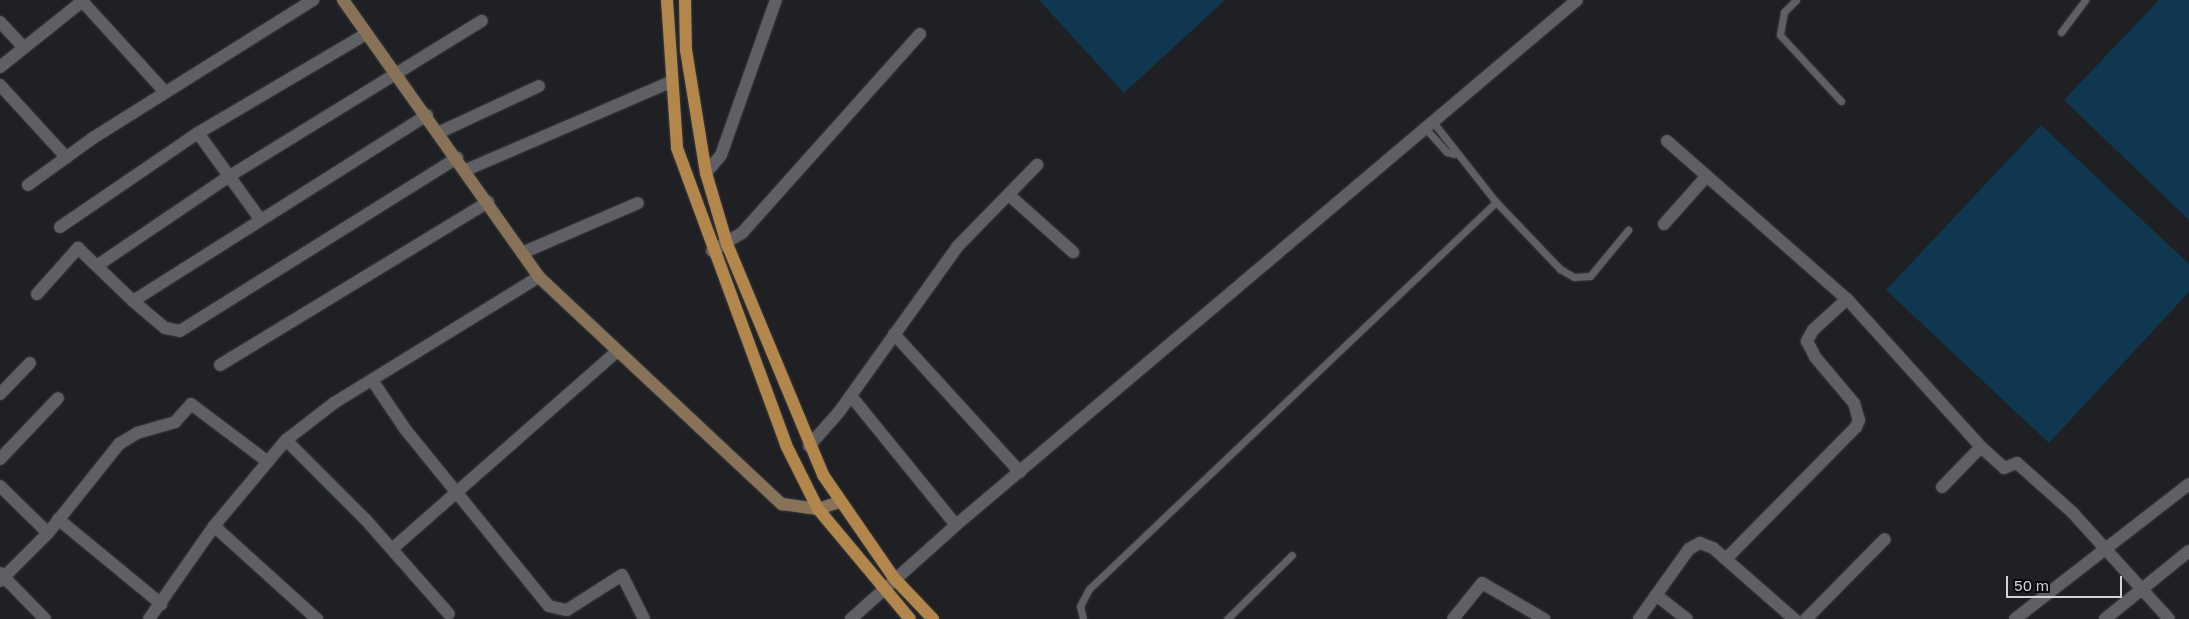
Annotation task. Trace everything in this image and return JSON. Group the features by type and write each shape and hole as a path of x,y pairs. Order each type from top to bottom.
{"main road":[{"path":"667,0 670,82 677,148 712,251 786,445 818,509 882,588 910,619"},
{"path":"685,0 686,50 706,172 727,244 809,446 840,502 894,578 933,619"},
{"path":"348,1 366,34 397,72 440,132 539,277 616,353 782,504 818,509 840,502"}],"street":[{"path":"28,184 165,92 313,0"},
{"path":"706,172 721,155 776,0"},
{"path":"851,619 882,588 956,524 1020,472 1577,0"},
{"path":"0,67 83,1 165,92"},
{"path":"98,265 228,177 482,21"},
{"path":"0,22 24,48"},
{"path":"60,228 198,133 366,34"},
{"path":"712,251 727,244 920,34"},
{"path":"466,170 670,82"},
{"path":"0,85 66,157"},
{"path":"440,132 539,86"},
{"path":"133,301 427,114"},
{"path":"198,133 260,219"},
{"path":"1667,141 1705,178 1847,300 1981,446 2004,468 2017,464 2105,546 2144,587 2169,619"},
{"path":"36,294 74,249 98,265 133,301 165,328 180,331 457,158"},
{"path":"809,446 851,396 957,247 1037,165"},
{"path":"1664,224 1705,178"},
{"path":"1008,194 1073,252"},
{"path":"220,365 488,202"},
{"path":"522,253 638,203"},
{"path":"149,619 214,526 286,440 372,380 539,277"},
{"path":"1726,559 1856,427 1859,420 1854,403 1815,357 1807,341 1813,330 1847,300"},
{"path":"894,334 1020,472"},
{"path":"392,549 616,353"},
{"path":"0,394 30,363"},
{"path":"372,380 405,429 458,490 555,611 567,610 622,575 644,619"},
{"path":"851,396 956,524"},
{"path":"0,459 58,398"},
{"path":"45,619 2,577 48,533 119,444 137,433 175,422 191,404 268,462"},
{"path":"286,440 392,549 449,614"},
{"path":"1942,487 1981,446"},
{"path":"2015,619 2105,546 2189,484"},
{"path":"0,486 48,533"},
{"path":"58,519 160,604"},
{"path":"214,526 317,619"},
{"path":"1806,619 1885,539"},
{"path":"1639,619 1695,545 1713,548 1794,619"},
{"path":"2105,619 2189,551"},
{"path":"1453,619 1482,583 1544,619"},
{"path":"1656,595 1687,619"}],"lane":[{"path":"1796,0 1784,12 1780,34 1841,101"},
{"path":"2061,32 2085,0"},
{"path":"1430,125 1454,147 1454,154 1496,202 1560,269 1574,277 1590,276 1628,230"},
{"path":"1083,619 1080,606 1089,589 1496,202"},
{"path":"1227,619 1292,555"}],"water":[{"path":"1039,0 1225,0 1124,93"},
{"path":"2159,0 2189,0 2189,220 2064,100"},
{"path":"2041,125 2189,264 2189,292 2049,443 1886,290"}]}
